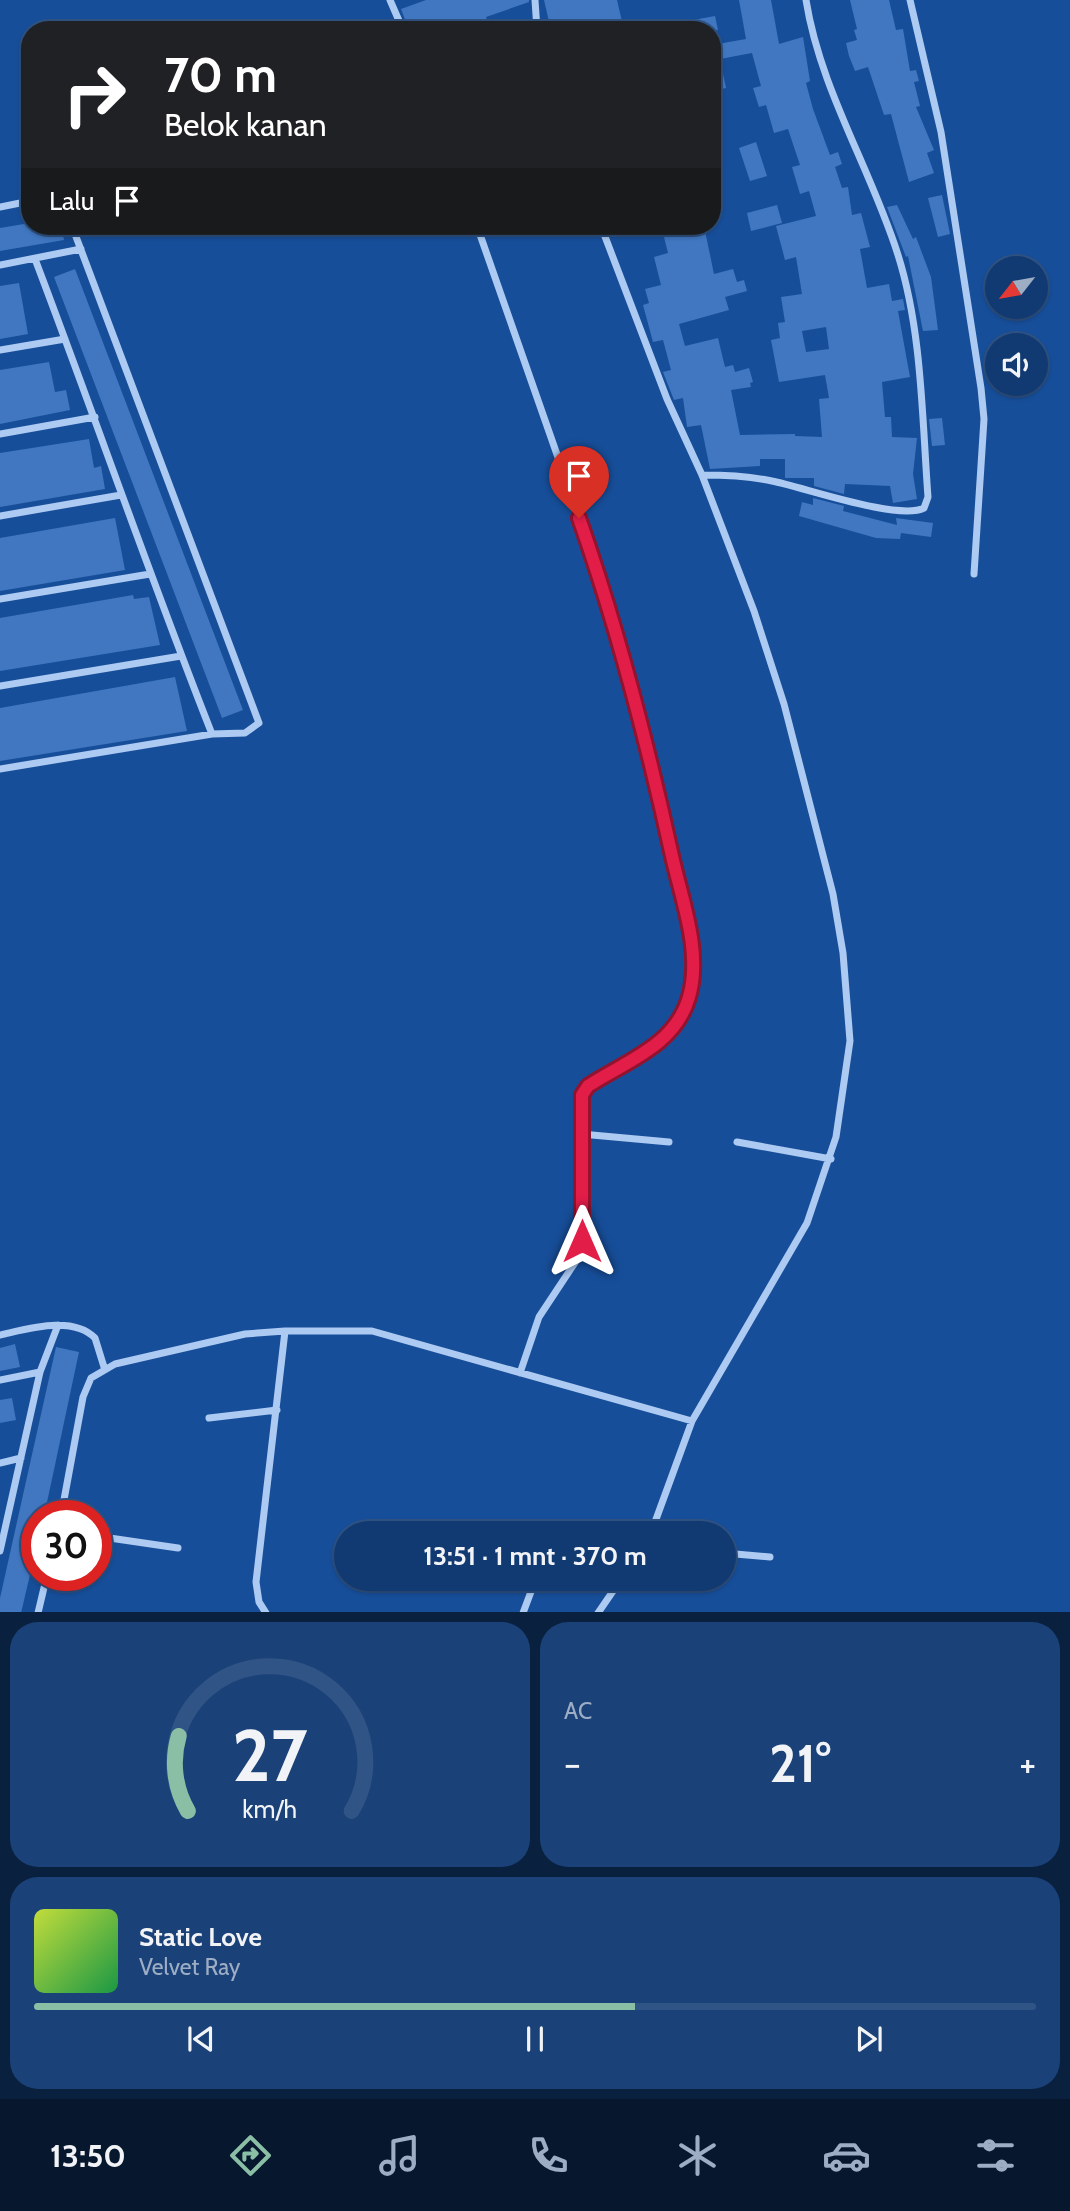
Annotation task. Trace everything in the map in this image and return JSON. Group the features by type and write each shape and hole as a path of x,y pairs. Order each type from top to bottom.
{"street":[{"path":"390,0 399,21"},
{"path":"535,0 536,21"},
{"path":"702,475 774,481 814,494 907,512 924,508 928,497 918,374 905,281 885,220 839,107 806,0"},
{"path":"910,0 941,132 981,388 984,419 974,574"},
{"path":"0,207 21,203"},
{"path":"0,769 212,734 250,731 258,726 75,235"},
{"path":"480,235 602,583 646,740 693,957 689,999 675,1024 657,1045 585,1089 582,1100 580,1255 539,1317 520,1373"},
{"path":"604,235 667,399 702,475 754,611 784,704 833,894 843,953 850,1041 831,1159 800,1237 692,1421 655,1521"},
{"path":"0,265 81,250"},
{"path":"35,259 95,417 150,574 212,734"},
{"path":"0,350 65,339"},
{"path":"0,434 95,417"},
{"path":"0,516 121,495"},
{"path":"0,599 150,574"},
{"path":"0,686 181,656"},
{"path":"581,1134 669,1142"},
{"path":"737,1142 831,1159"},
{"path":"0,1335 58,1325 91,1333 99,1344 104,1367"},
{"path":"0,1547 40,1372 58,1325"},
{"path":"266,1612 259,1602 256,1582 285,1331"},
{"path":"64,1500 83,1397 91,1378 104,1367 245,1334 372,1331 692,1421"},
{"path":"0,1380 40,1372"},
{"path":"209,1419 277,1410"},
{"path":"0,1463 22,1458"},
{"path":"112,1538 178,1548"},
{"path":"736,1554 770,1557"},
{"path":"38,1612 43,1591"},
{"path":"523,1612 531,1591"},
{"path":"598,1612 613,1591"}],"building":[{"path":"426,0 529,0 486,17 487,21 406,21 401,9"},
{"path":"544,0 617,0 622,21 549,21"},
{"path":"739,0 771,0 779,44 803,37 810,81 806,83 813,109 830,155 838,152 842,164 835,167 842,188 848,187 852,215 861,213 870,247 860,249 867,288 889,284 892,301 903,299 905,310 898,311 910,377 882,382 885,417 891,417 892,437 917,438 913,474 917,499 893,503 890,486 845,484 844,494 814,486 814,478 785,478 785,459 760,459 760,466 710,469 701,425 687,427 683,398 674,400 663,372 671,370 663,340 653,342 643,305 649,303 645,289 661,285 654,257 668,253 664,235 706,235 714,274 733,269 737,282 744,280 747,291 725,297 729,310 679,324 685,346 718,338 725,367 733,365 735,372 749,368 753,382 750,383 751,387 731,390 740,435 795,434 822,437 819,399 829,398 825,375 779,382 771,340 780,338 778,323 785,322 781,297 802,294 796,257 785,260 776,226 816,216 809,191 800,194 792,167 800,165 788,129 774,133 766,105 759,107 753,88 761,86 752,53 721,59 721,43 746,39","holes":["826,327 829,349 806,352 802,331"]},
{"path":"850,0 889,0 896,30 903,29 910,71 916,70 919,81 914,82 920,106 916,107 934,150 927,153 934,173 909,182 891,114 884,115 868,67 855,71 846,43 857,40"},
{"path":"715,16 716,21 693,21"},
{"path":"721,64 726,88 721,89"},
{"path":"756,142 767,176 750,181 739,148"},
{"path":"942,195 950,234 938,237 928,198"},
{"path":"777,205 782,223 751,231 747,213"},
{"path":"897,205 913,239 916,237 931,277 938,330 923,331 908,256 906,257 887,207"},
{"path":"21,224 21,235 63,235 64,240 0,251 0,228"},
{"path":"75,269 243,710 222,718 54,277"},
{"path":"19,283 28,334 0,339 0,286"},
{"path":"49,362 55,392 66,390 70,410 0,424 0,370"},
{"path":"942,418 945,445 932,446 929,419"},
{"path":"89,439 94,468 101,466 105,489 0,507 0,453"},
{"path":"813,498 844,506 843,511 897,525 896,518 933,523 931,537 901,533 900,539 876,538 799,516 802,502 813,505"},
{"path":"115,518 125,570 0,591 0,538"},
{"path":"133,595 134,599 149,597 160,645 0,671 0,618"},
{"path":"175,677 187,731 0,761 0,708"},
{"path":"15,1344 20,1367 0,1371 0,1348"},
{"path":"56,1347 79,1352 47,1500 22,1500"},
{"path":"12,1398 16,1420 0,1423 0,1400"},
{"path":"21,1504 21,1591 26,1591 21,1612 0,1612 0,1598"}],"route":[{"path":"579,518 602,583 646,740 685,908 694,972 689,999 669,1034 657,1045 588,1086 582,1095 582,1241"}]}
